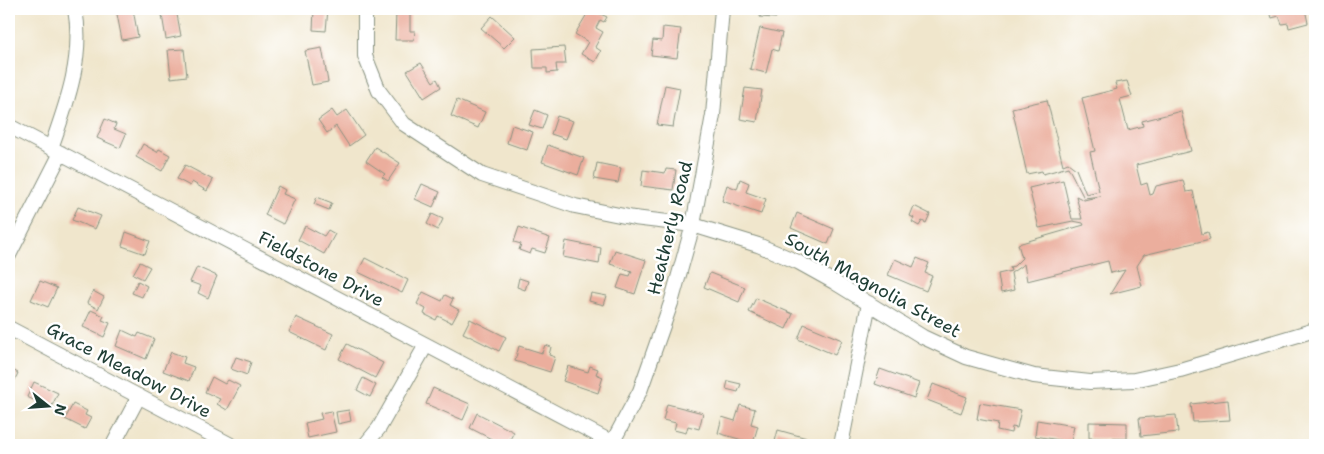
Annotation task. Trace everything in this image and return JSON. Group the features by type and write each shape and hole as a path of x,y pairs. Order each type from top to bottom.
{"street":[{"path":"9,255 56,151 78,48 75,9"},
{"name":"South Magnolia Street","path":"365,9 365,56 379,91 404,124 482,174 575,206 634,218 693,225 758,245 798,262 923,337 966,356 1034,376 1090,382 1134,380 1180,370 1315,330"},
{"name":"Heatherly Road","path":"614,445 640,391 671,303 693,225 705,170 713,115 722,9"},
{"name":"Fieldstone Drive","path":"9,126 614,445"},
{"path":"841,445 869,303"},
{"name":"Grace Meadow Drive","path":"9,328 231,445"},
{"path":"365,445 379,428 426,345"},
{"path":"113,445 139,396"}],"building":[{"path":"116,9 133,9 138,37 122,40"},
{"path":"161,9 176,9 181,36 166,39"},
{"path":"314,9 328,9 326,31 313,30"},
{"path":"590,9 607,17 604,22 600,20 596,28 603,32 595,47 601,51 595,62 581,54 588,42 575,34"},
{"path":"761,9 777,9 776,18 760,17"},
{"path":"1269,9 1305,9 1308,23 1289,28 1288,23 1282,24 1279,16 1272,18"},
{"path":"396,13 410,13 410,31 415,31 414,40 395,40"},
{"path":"492,16 515,37 504,48 481,28"},
{"path":"663,27 681,29 677,58 651,55 653,40 662,41"},
{"path":"760,28 782,33 778,51 772,49 766,73 750,69"},
{"path":"564,47 566,64 556,64 557,72 547,73 547,68 534,68 533,49"},
{"path":"322,48 328,82 312,85 305,51"},
{"path":"184,49 187,76 171,78 168,50"},
{"path":"421,63 433,82 437,79 441,87 424,98 407,71"},
{"path":"1127,81 1132,96 1120,99 1128,130 1143,126 1142,121 1181,111 1191,151 1136,165 1141,185 1147,183 1150,195 1153,194 1156,186 1183,180 1186,192 1193,191 1202,234 1208,232 1210,239 1144,255 1137,266 1142,286 1110,294 1125,270 1111,273 1108,261 1027,281 1024,264 1011,273 1014,290 1001,293 998,274 1011,271 1010,267 1014,266 1022,258 1018,244 1084,225 1083,223 1073,221 1039,228 1029,188 1063,180 1072,219 1082,219 1076,196 1084,200 1101,196 1084,198 1068,167 1043,174 1042,171 1027,174 1012,108 1047,100 1063,165 1068,163 1076,169 1086,194 1099,191 1090,152 1095,151 1082,98 1117,89 1115,83"},
{"path":"665,85 680,88 673,127 657,125"},
{"path":"745,88 762,90 757,122 740,119"},
{"path":"457,100 485,112 478,128 451,116"},
{"path":"332,110 337,117 347,110 364,135 349,146 336,126 327,133 318,120"},
{"path":"535,110 547,115 542,129 529,125"},
{"path":"557,116 573,121 566,139 551,134"},
{"path":"105,119 116,124 114,129 126,134 120,148 97,138"},
{"path":"512,125 533,132 527,150 507,143"},
{"path":"143,144 157,152 159,149 170,155 162,171 136,157"},
{"path":"548,145 584,158 578,175 542,162"},
{"path":"375,147 400,163 388,181 382,177 385,174 366,161"},
{"path":"597,163 621,168 618,183 594,179"},
{"path":"185,165 213,180 207,191 192,182 190,186 177,179"},
{"path":"666,169 676,170 673,190 641,186 643,170 665,173"},
{"path":"740,179 749,183 746,192 766,199 761,214 722,201 727,185 737,189"},
{"path":"422,184 440,192 433,207 415,199"},
{"path":"278,186 285,190 283,194 295,199 283,224 265,215"},
{"path":"317,197 332,203 329,210 314,204"},
{"path":"914,206 930,214 926,223 922,221 919,226 912,222 914,218 910,216"},
{"path":"78,207 101,216 95,229 72,220"},
{"path":"797,213 834,229 828,244 791,228"},
{"path":"432,214 443,219 438,230 427,224"},
{"path":"305,226 324,236 328,230 335,234 324,254 298,240"},
{"path":"519,227 550,238 545,253 532,249 530,254 519,250 521,244 514,242"},
{"path":"126,232 150,241 145,254 122,246"},
{"path":"566,241 601,248 599,264 563,257"},
{"path":"615,250 646,260 635,294 617,288 622,274 630,276 632,271 610,264"},
{"path":"365,258 408,280 402,293 358,272"},
{"path":"917,258 929,263 925,273 932,276 926,291 888,275 895,259 913,267"},
{"path":"140,262 150,267 143,279 133,274"},
{"path":"197,267 217,276 208,298 198,293 201,286 190,282"},
{"path":"710,273 745,287 739,302 704,287"},
{"path":"519,278 528,281 525,290 517,287"},
{"path":"40,281 57,288 48,307 31,300"},
{"path":"138,281 147,286 142,297 132,293"},
{"path":"93,291 104,297 98,309 87,303"},
{"path":"423,292 442,301 445,295 453,299 450,305 459,310 452,323 438,316 436,320 424,314 426,309 417,304"},
{"path":"591,293 607,296 604,305 589,301"},
{"path":"756,298 793,314 786,329 749,312"},
{"path":"91,310 104,316 102,320 110,323 104,337 83,327"},
{"path":"296,317 333,334 326,350 289,332"},
{"path":"470,319 506,337 499,351 463,333"},
{"path":"804,324 842,340 835,355 798,339"},
{"path":"122,330 137,337 139,333 154,339 146,359 116,346"},
{"path":"347,344 383,363 375,378 339,359"},
{"path":"545,345 551,347 549,355 555,357 550,372 515,361 519,346 542,353"},
{"path":"171,352 185,357 183,363 194,367 189,381 163,371"},
{"path":"236,357 251,362 247,375 231,369"},
{"path":"568,366 588,372 590,366 598,369 596,374 603,377 598,393 563,381"},
{"path":"9,368 18,373 11,388 9,387"},
{"path":"880,369 919,383 914,398 875,384"},
{"path":"212,377 225,384 228,380 240,386 227,410 217,404 220,399 205,392"},
{"path":"363,378 376,385 370,397 357,390"},
{"path":"728,381 741,384 738,392 726,389"},
{"path":"34,382 58,393 51,408 27,397"},
{"path":"933,384 967,397 961,413 927,400"},
{"path":"433,388 470,404 463,420 426,404"},
{"path":"1228,400 1230,420 1193,422 1191,404"},
{"path":"980,403 1021,410 1017,428 1012,427 1011,433 997,430 998,423 977,419"},
{"path":"73,404 87,411 85,415 91,418 85,429 65,419"},
{"path":"667,404 703,413 699,429 688,426 686,433 674,430 676,423 663,420"},
{"path":"740,405 755,409 751,424 758,426 753,443 718,433 722,417 735,421"},
{"path":"349,410 351,421 338,424 336,412"},
{"path":"331,411 336,432 308,438 305,423 322,419 320,413"},
{"path":"477,413 514,432 507,445 503,445 470,428"},
{"path":"1176,415 1178,432 1141,436 1139,418"},
{"path":"1037,420 1074,426 1071,442 1035,436"},
{"path":"1089,422 1127,423 1127,439 1089,438"},
{"path":"778,430 814,440 813,445 774,445"}]}
